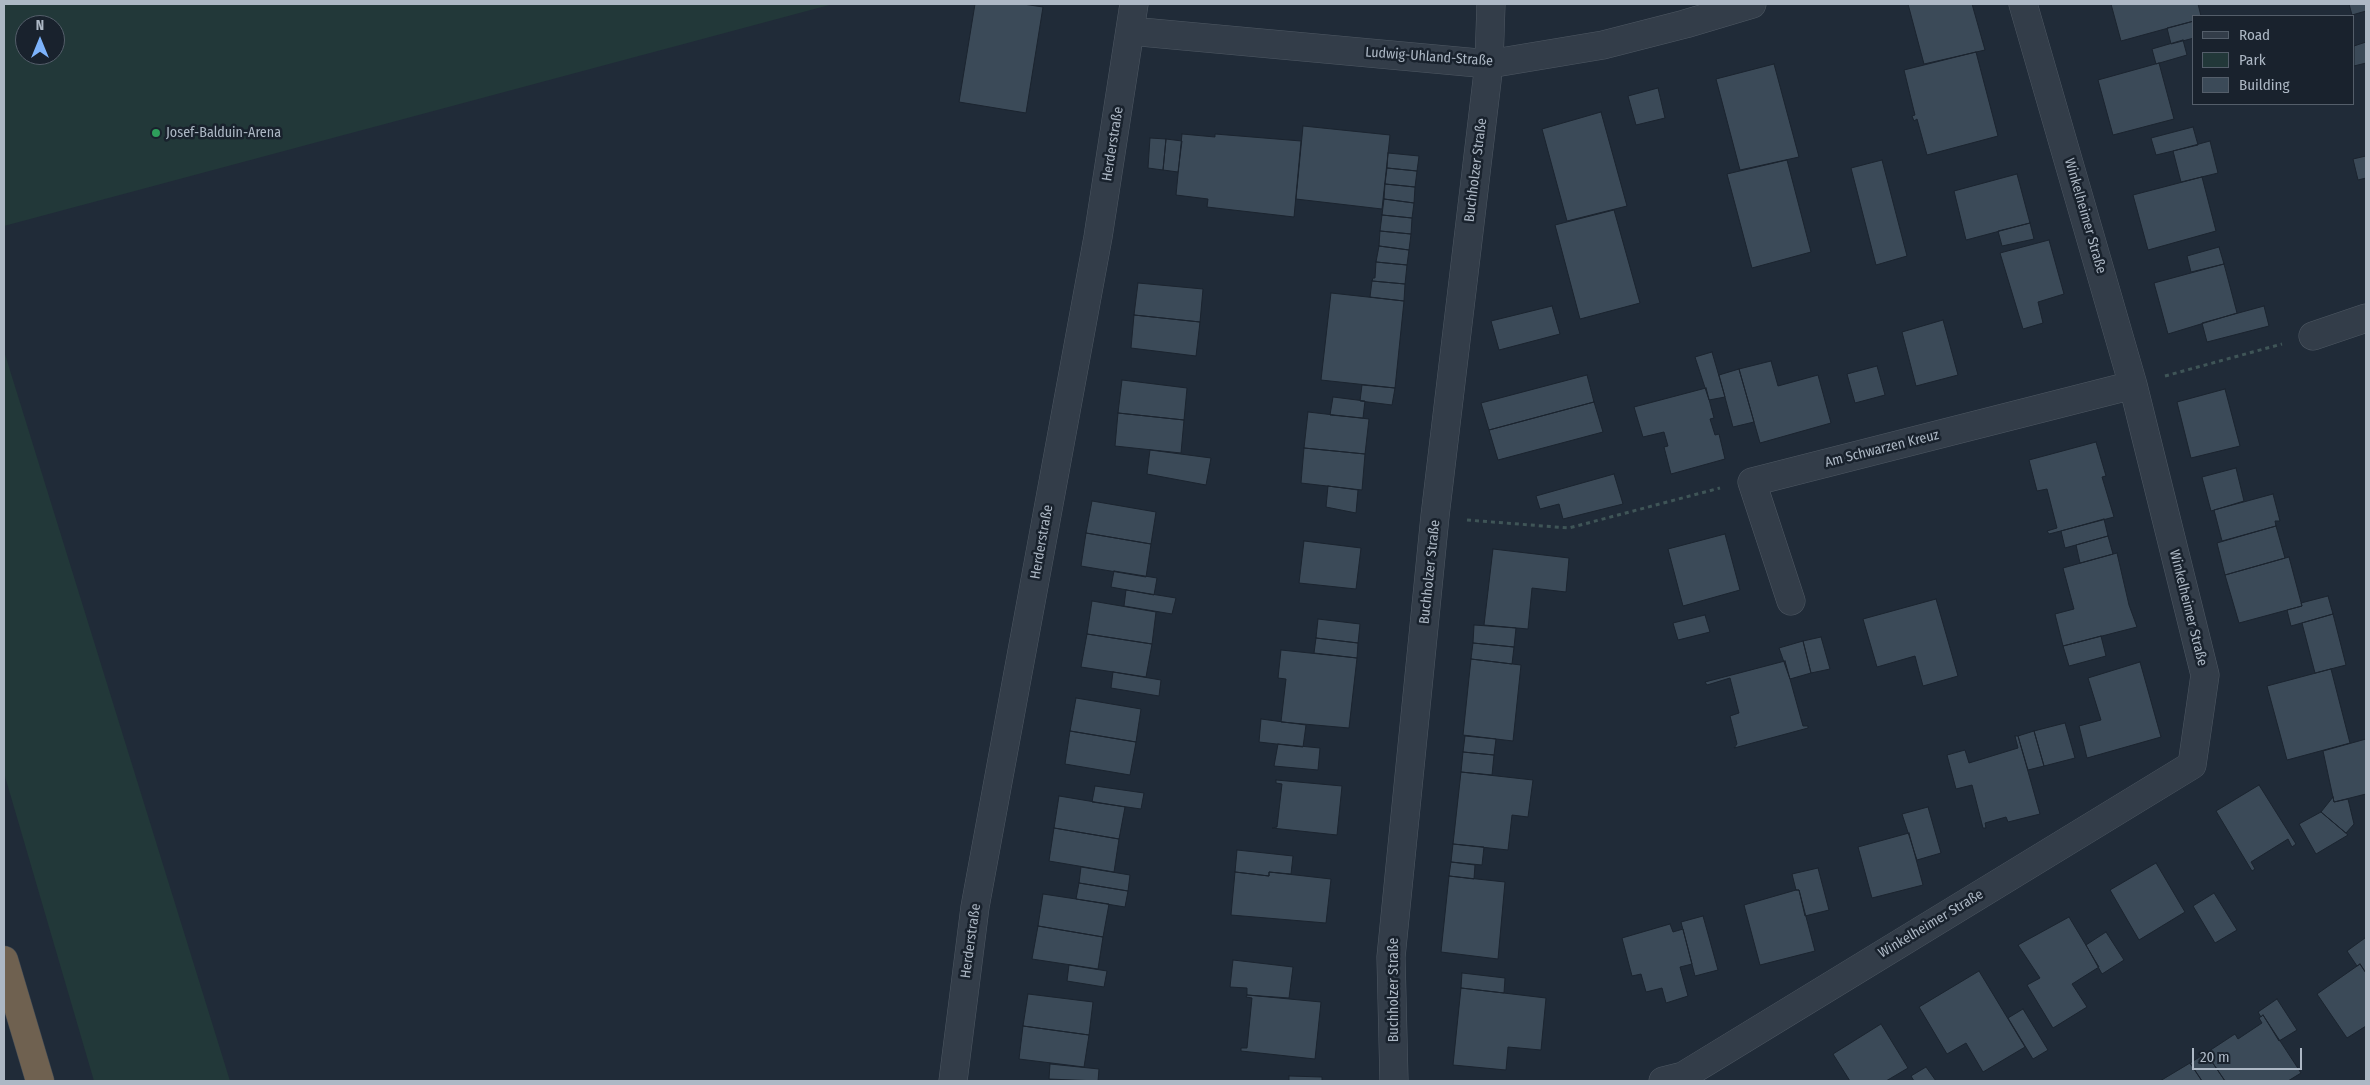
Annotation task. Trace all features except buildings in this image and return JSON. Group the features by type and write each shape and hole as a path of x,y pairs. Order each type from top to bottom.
{"highway":[{"path":"4,960 40,1081"}],"street":[{"name":"Herderstraße","path":"953,1081 975,907 1098,237 1134,4"},
{"name":"Buchholzer Straße","path":"1394,1081 1391,957 1435,516 1489,64 1490,4"},
{"name":"Ludwig-Uhland-Straße","path":"1130,31 1489,64 1603,45 1685,24 1752,4"},
{"name":"Winkelheimer Straße","path":"1664,1081 1683,1076 2192,765 2205,675 2133,385 2023,4"},
{"path":"2313,336 2366,318"},
{"name":"Am Schwarzen Kreuz","path":"1752,482 2133,385"},
{"path":"1752,482 1791,601"}],"path":[{"path":"2133,385 2313,336"},
{"path":"1435,516 1569,528 1702,492 1752,482"}],"green space":[{"name":"Josef-Balduin-Arena","path":"4,4 833,4 4,226"},
{"path":"4,351 230,1081 94,1081 4,773"}],"place":[{"name":"Josef-Balduin-Arena","path":"156,133"}]}
